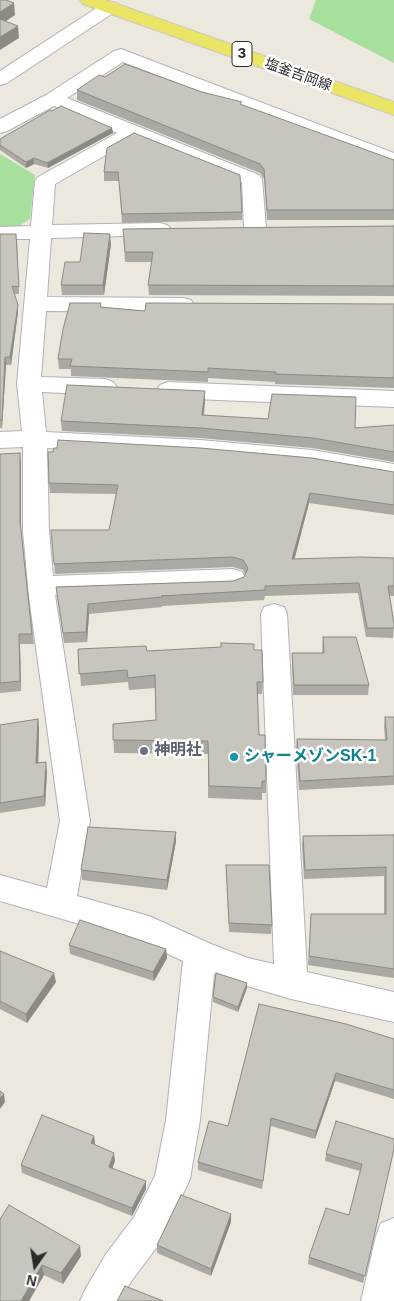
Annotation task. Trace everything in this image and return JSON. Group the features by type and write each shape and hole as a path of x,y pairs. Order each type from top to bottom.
{"main road":[{"name":"塩釜吉岡線","path":"90,0 394,109"}],"street":[{"path":"0,79 110,7"},
{"path":"0,127 53,99 120,55 394,160"},
{"path":"53,99 252,179 255,228"},
{"path":"60,905 75,821 41,586 36,531 35,439 29,384 41,231 46,181 133,132"},
{"path":"0,234 41,231 177,229"},
{"path":"35,304 204,305"},
{"path":"29,384 394,399"},
{"path":"0,440 35,439 200,448 303,457 394,472"},
{"path":"41,586 233,579"},
{"path":"274,614 291,984"},
{"path":"0,888 149,930 200,954 247,972 394,1007"},
{"path":"99,1301 119,1267 147,1230 172,1179 183,1120 200,954"},
{"path":"380,1301 394,1236"}],"green space":[{"path":"316,0 394,0 394,63 309,19"},
{"path":"0,154 35,175 30,219 19,226 0,227"}],"building":[{"path":"0,0 6,0 14,3 0,12"},
{"path":"0,19 18,26 0,37"},
{"path":"125,64 202,92 242,102 240,104 394,160 394,210 267,210 264,169 260,164 77,90 99,75 105,77"},
{"path":"61,106 112,128 47,163 34,158 26,162 0,145 0,139 50,110 52,111"},
{"path":"134,133 240,175 242,212 122,214 118,172 104,172 107,148"},
{"path":"394,226 394,286 148,285 153,252 125,252 123,229"},
{"path":"84,233 110,234 103,285 61,285 65,262 80,262"},
{"path":"0,234 16,234 19,287 12,286 18,305 10,357 5,357 2,420 0,420"},
{"path":"70,303 101,303 100,307 145,311 146,303 394,304 394,378 275,374 276,372 208,368 208,372 70,366 72,359 58,359"},
{"path":"67,385 205,391 202,415 268,419 272,394 356,397 355,428 394,425 394,452 313,438 200,428 61,421"},
{"path":"58,440 200,448 312,458 394,472 394,505 310,493 292,559 394,558 394,586 388,586 394,628 367,628 359,583 265,586 265,590 161,596 88,604 86,632 63,633 56,587 233,581 244,577 248,568 243,560 233,557 54,564 51,530 109,530 118,485 49,483 48,452 53,452 54,448 57,448"},
{"path":"20,453 20,521 32,634 19,634 20,681 0,683 0,454"},
{"path":"323,637 356,637 369,685 294,685 292,653 324,653"},
{"path":"221,643 254,644 254,650 262,650 263,682 257,682 259,735 265,735 266,781 262,781 262,788 209,786 208,741 113,740 113,724 156,720 155,675 128,678 127,670 79,674 78,649 146,646 147,651 221,647"},
{"path":"385,717 394,717 394,776 300,781 297,739 387,740"},
{"path":"38,719 36,763 46,762 44,796 0,803 0,725"},
{"path":"88,827 176,832 167,880 81,870"},
{"path":"394,835 394,969 309,956 311,914 386,914 386,867 305,870 303,836"},
{"path":"226,865 269,865 272,925 229,923"},
{"path":"80,920 166,949 153,972 69,945"},
{"path":"0,951 54,973 26,1014 0,1001"},
{"path":"216,973 247,983 238,1007 213,997"},
{"path":"259,1004 346,1024 394,1039 394,1090 336,1073 316,1131 271,1118 263,1181 198,1162 209,1121 228,1126"},
{"path":"42,1115 94,1136 91,1143 114,1153 109,1167 146,1181 132,1208 21,1165"},
{"path":"336,1121 394,1139 394,1149 365,1276 309,1257 326,1208 349,1215 362,1164 326,1154"},
{"path":"181,1195 231,1214 211,1269 157,1245"},
{"path":"9,1205 80,1246 61,1273 42,1265 21,1301 0,1301 0,1219"},
{"path":"125,1286 163,1301 117,1301"}],"place":[{"name":"神明社","path":"144,751"},
{"name":"シャーメゾンSK-1","path":"234,757"}]}
